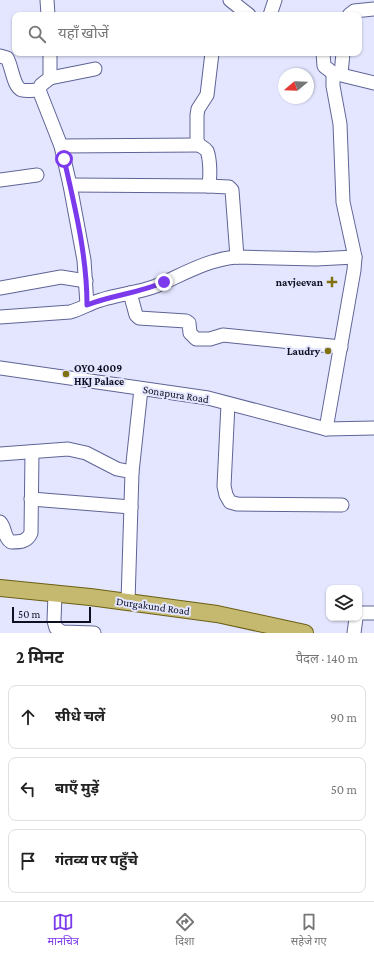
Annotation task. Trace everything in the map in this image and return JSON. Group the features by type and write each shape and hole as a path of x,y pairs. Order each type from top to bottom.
{"main road":[{"name":"Durgakund Road","path":"0,588 90,597 217,614 305,633"}],"street":[{"path":"47,0 48,12"},
{"path":"230,0 245,12"},
{"path":"271,12 275,0"},
{"path":"353,12 374,8"},
{"path":"0,56 7,58 18,87 23,90 39,90"},
{"path":"50,56 50,78"},
{"path":"199,145 197,140 197,115 198,109 207,95 212,56"},
{"path":"323,56 324,66 337,73 374,83"},
{"path":"326,429 353,282 355,257 344,202 340,124 333,86 342,56"},
{"path":"87,305 86,281 80,238 70,186 61,146 39,90 41,85 50,78 95,69"},
{"path":"61,146 199,145 205,148 209,156 210,182 208,186"},
{"path":"0,180 37,175"},
{"path":"70,186 229,187 232,190 237,257"},
{"path":"0,317 70,312 100,300 155,286 214,260 237,257 316,259 355,257"},
{"path":"0,288 61,277 86,281"},
{"path":"130,293 136,315 139,318 186,321 189,323 190,333 196,339 210,339 223,336 341,348"},
{"name":"Sonapura Road","path":"0,368 208,398 326,429 374,428"},
{"path":"128,602 132,472 141,389"},
{"path":"228,404 224,486 226,495 230,502 237,504 342,505"},
{"path":"0,454 68,449 77,450 117,469 132,472"},
{"path":"0,522 4,527 4,534 11,542 25,541 29,538 31,533 32,452"},
{"path":"31,499 131,507"},
{"path":"55,594 54,621 56,628 62,632 94,633"},
{"path":"362,613 374,613"},
{"path":"354,633 356,621"}],"place":[{"name":"navjeevan","path":"332,282"},
{"name":"Laudry","path":"328,351"},
{"name":"OYO 4009 HKJ Palace","path":"66,374"}],"route":[{"path":"64,159 84,260 87,305 100,300 143,290 164,282"}]}
